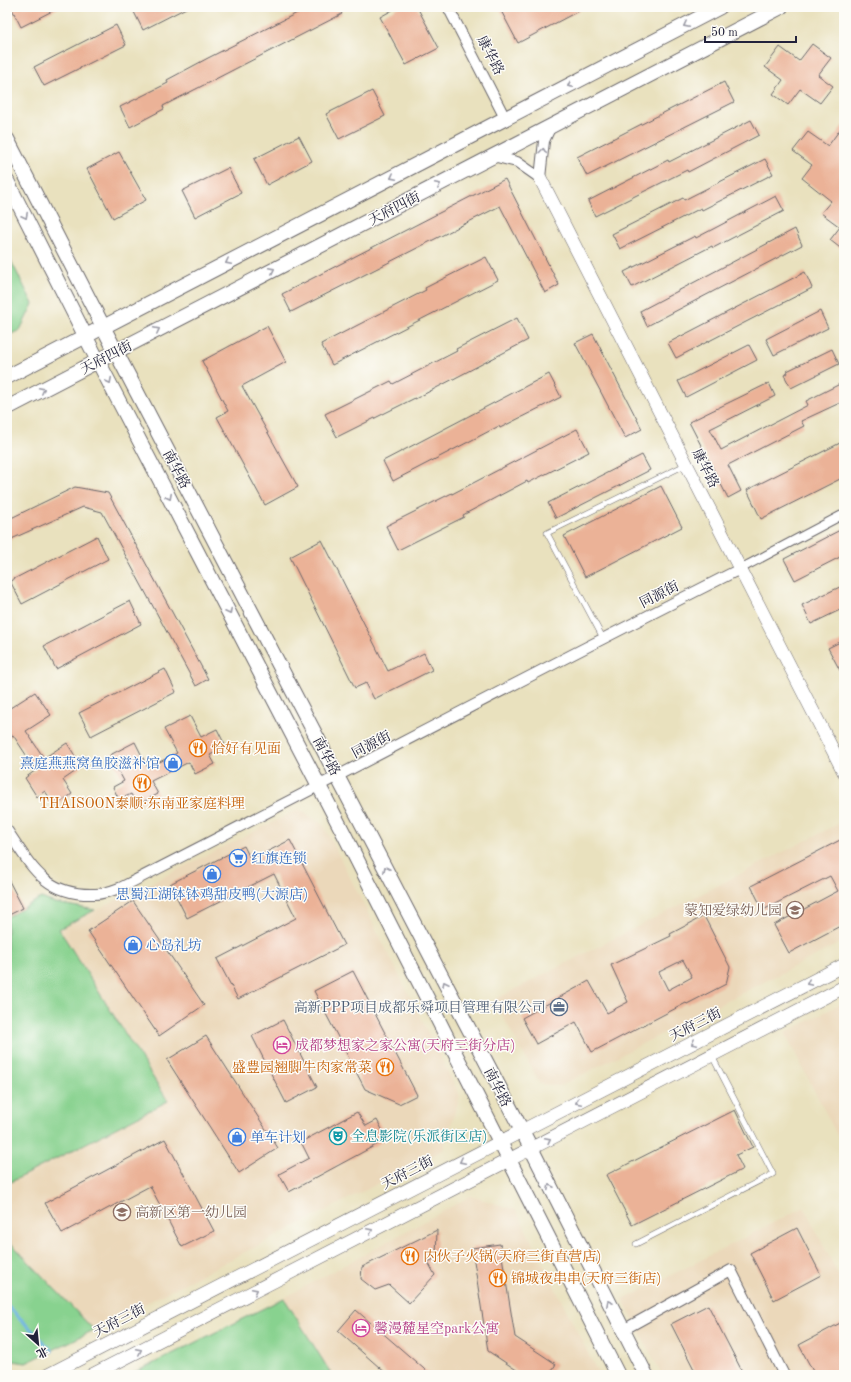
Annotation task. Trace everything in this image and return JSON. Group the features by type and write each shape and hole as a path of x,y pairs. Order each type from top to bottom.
{"main road":[{"name":"天府四街","path":"7,377 720,7"},
{"name":"天府四街","path":"7,408 780,7"},
{"name":"南华路","path":"7,139 103,327 531,1148 646,1375"},
{"name":"南华路","path":"7,181 98,361 319,787 618,1375"}],"street":[{"name":"康华路","path":"448,7 506,118"},
{"path":"493,156 517,162 540,178 544,141 551,126"},
{"name":"康华路","path":"540,178 844,772"},
{"path":"740,569 844,514"},
{"name":"同源街","path":"7,830 33,869 52,886 76,893 96,894 122,888 319,787 603,638 740,569"},
{"name":"天府三街","path":"48,1375 844,965"},
{"path":"92,1375 844,987"},
{"path":"623,1330 731,1270 784,1375"}],"lane":[{"path":"603,638 547,533 686,464"},
{"path":"636,1244 773,1174 712,1055"}],"shaded area":[{"path":"299,809 324,826 460,1096 443,1150 94,1330 7,1239 7,1184 167,1101 59,929"},
{"path":"844,821 844,941 560,1086 540,1084 494,1000"},
{"path":"844,1002 844,1143 842,1145 785,1033"},
{"path":"471,1196 516,1210 599,1375 332,1375 284,1298"},
{"path":"804,1207 844,1286 844,1375 662,1375 623,1300"}],"green space":[{"path":"7,253 33,304 20,330 7,336"},
{"path":"41,898 55,903 95,910 59,929 168,1101 7,1184 7,917"},
{"path":"7,1239 94,1330 26,1363 7,1360"},
{"path":"284,1298 332,1375 130,1375"}],"building":[{"path":"11,7 60,7 21,27"},
{"path":"140,7 188,7 143,30 133,10"},
{"path":"309,7 338,7 342,14 163,106 164,109 130,127 120,107 168,83 167,80 208,58"},
{"path":"398,7 417,7 439,48 406,65 380,17"},
{"path":"499,7 586,7 518,43"},
{"path":"116,25 126,45 44,86 34,67"},
{"path":"812,44 831,58 818,75 833,86 820,103 800,89 788,105 773,94 783,80 765,67 780,47 799,61"},
{"path":"724,82 734,102 587,176 577,157"},
{"path":"372,91 385,116 339,139 326,114"},
{"path":"751,120 759,135 688,172 687,170 595,216 588,201"},
{"path":"844,124 844,251 830,240 840,227 821,213 831,201 802,178 812,165 793,151 808,132 828,146"},
{"path":"299,136 312,161 267,185 254,159"},
{"path":"119,152 146,200 113,218 87,169"},
{"path":"765,159 773,174 620,249 612,234"},
{"path":"228,168 241,193 195,217 182,191"},
{"path":"505,179 559,285 545,293 500,206 291,312 282,294"},
{"path":"776,196 784,211 713,248 712,246 632,287 624,272 695,236 696,238"},
{"path":"795,229 802,245 647,326 640,311"},
{"path":"486,257 498,280 332,365 321,344 426,290 425,288"},
{"path":"805,272 812,288 676,358 668,343"},
{"path":"820,311 828,328 774,355 766,339"},
{"path":"517,318 528,340 415,399 337,437 325,414 391,381 393,384 457,351 456,349"},
{"path":"267,326 286,362 242,386 298,487 265,505 217,417 228,411 202,361"},
{"path":"593,334 642,429 625,438 575,343"},
{"path":"749,345 757,360 686,397 678,381"},
{"path":"832,349 839,364 791,388 784,375 788,373 787,371"},
{"path":"549,374 561,397 500,428 499,426 393,481 383,461"},
{"path":"844,382 844,401 801,421 804,426 728,465 741,491 728,498 689,422 769,383 775,396 710,429 721,450 808,405 806,401"},
{"path":"577,429 589,452 528,483 527,481 463,515 464,517 398,550 386,526 452,494"},
{"path":"844,441 844,477 761,519 747,490"},
{"path":"642,455 650,470 556,518 548,503"},
{"path":"661,486 682,527 585,577 564,536"},
{"path":"75,487 108,493 208,679 196,686 102,512 83,507 7,541 7,520"},
{"path":"844,528 844,555 795,580 784,559"},
{"path":"97,536 108,559 22,604 10,581"},
{"path":"322,540 388,671 424,653 432,670 374,699 366,683 355,688 290,557"},
{"path":"844,585 844,608 811,624 802,605"},
{"path":"130,601 141,624 56,669 44,646"},
{"path":"844,640 844,678 828,648"},
{"path":"165,669 176,692 91,736 79,713"},
{"path":"35,692 51,715 26,731 44,758 67,743 82,767 63,780 72,794 55,806 45,791 37,797 25,778 36,770 13,735 7,739 7,710"},
{"path":"190,716 201,737 217,729 226,747 210,755 215,764 195,774 189,762 151,781 158,794 137,805 131,794 119,800 113,787 124,781 110,755 135,742 148,768 177,753 164,729"},
{"path":"844,838 844,924 789,953 774,925 838,891 830,876 763,910 751,886"},
{"path":"290,840 344,945 238,999 217,959 296,918 274,874 187,918 170,884 244,846 251,860"},
{"path":"7,877 23,908 7,916"},
{"path":"133,901 204,1005 159,1036 88,931"},
{"path":"704,916 730,967 726,984 592,1052 576,1022 536,1044 522,1018 589,981 607,1013 628,1002 611,965 671,936 670,934","holes":["683,960 692,977 668,990 659,972"]},
{"path":"353,971 417,1095 399,1104 365,1089 314,991"},
{"path":"283,1020 317,1087 286,1103 252,1036"},
{"path":"206,1036 278,1148 239,1173 167,1060"},
{"path":"735,1110 753,1147 736,1155 743,1169 632,1225 606,1175"},
{"path":"357,1112 366,1126 377,1120 387,1139 289,1192 279,1174 309,1158 301,1142"},
{"path":"165,1139 214,1231 182,1247 150,1186 62,1233 45,1203"},
{"path":"797,1228 821,1275 774,1300 750,1253"},
{"path":"437,1230 436,1258 428,1262 435,1275 409,1303 389,1285 375,1290 361,1279 362,1267"},
{"path":"500,1244 515,1337 556,1364 549,1375 524,1375 488,1351 472,1248"},
{"path":"708,1305 744,1375 697,1375 671,1324"},
{"path":"356,1310 431,1375 388,1375 338,1331"},
{"path":"844,1321 844,1375 815,1375 799,1345"}],"waterway":[{"path":"7,1305 52,1351"}],"place":[{"name":"恰好有见面","path":"198,748"},
{"name":"熹庭燕燕窝鱼胶滋补馆","path":"173,763"},
{"name":"THAISOON泰顺·东南亚家庭料理","path":"142,783"},
{"name":"红旗连锁","path":"238,858"},
{"name":"思蜀江湖钵钵鸡甜皮鸭(大源店)","path":"212,874"},
{"name":"蒙知爱绿幼儿园","path":"795,910"},
{"name":"心岛礼坊","path":"133,945"},
{"name":"高新PPP项目成都乐舜项目管理有限公司","path":"559,1007"},
{"name":"成都梦想家之家公寓(天府三街分店)","path":"282,1045"},
{"name":"盛豊园翘脚牛肉家常菜","path":"385,1067"},
{"name":"全息影院(乐派街区店)","path":"338,1136"},
{"name":"单车计划","path":"237,1137"},
{"name":"高新区第一幼儿园","path":"122,1212"},
{"name":"内伙子火锅(天府三街直营店)","path":"410,1256"},
{"name":"锦城夜串串(天府三街店)","path":"498,1278"},
{"name":"馨漫麓星空park公寓","path":"361,1328"}]}
